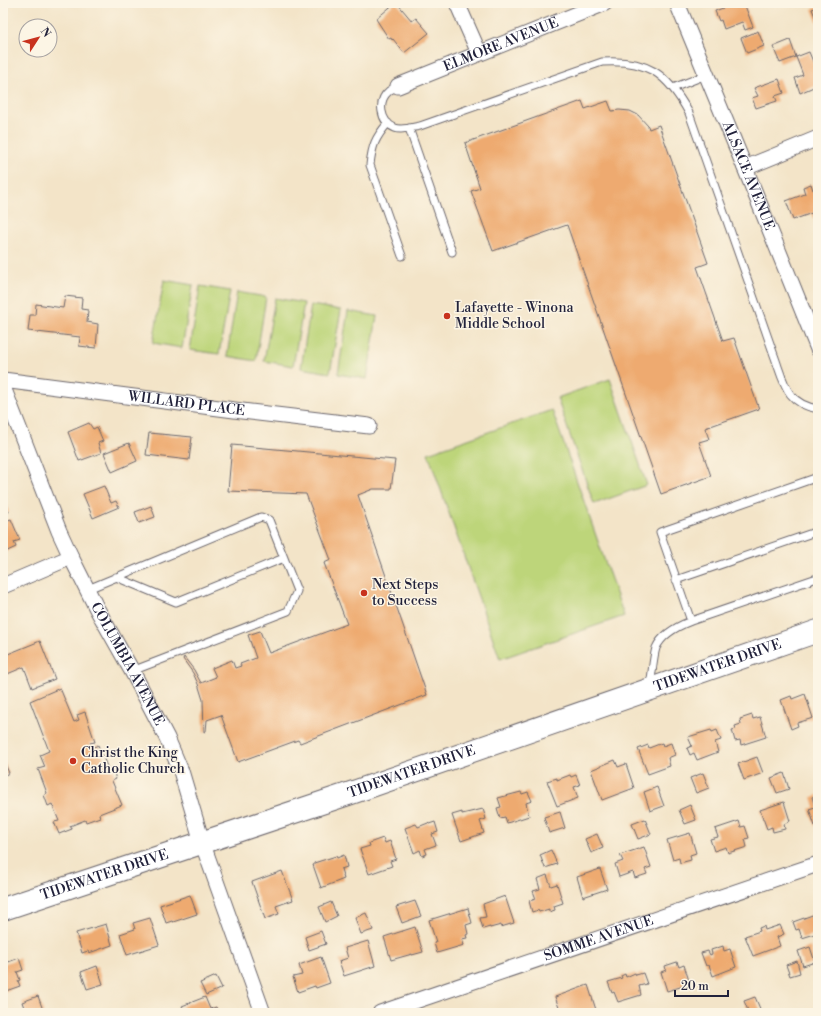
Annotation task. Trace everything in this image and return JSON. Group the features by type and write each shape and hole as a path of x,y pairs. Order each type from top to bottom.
{"highway":[{"name":"TIDEWATER DRIVE","path":"3,909 351,792 818,631"}],"street":[{"path":"457,3 479,53"},
{"name":"ELMORE AVENUE","path":"398,86 605,3"},
{"name":"ALSACE AVENUE","path":"676,3 818,349"},
{"path":"745,168 818,138"},
{"name":"WILLARD PLACE","path":"3,380 369,426"},
{"name":"COLUMBIA AVENUE","path":"3,387 59,532 170,744 181,771 202,842 263,1013"},
{"path":"3,586 71,557"},
{"name":"SOMME AVENUE","path":"380,1013 818,864"}],"lane":[{"path":"398,86 389,91 383,98 381,108 383,117 388,123 396,128 409,128 420,126 602,62 620,61 638,64 658,73 667,80 680,97 689,113 788,392 796,402 808,408 818,409"},
{"path":"673,88 706,75"},
{"path":"388,123 377,136 371,152 370,165 402,256"},
{"path":"409,128 452,252"},
{"path":"691,620 660,532 816,478 818,489"},
{"path":"88,589 261,517 270,520 297,591 288,611 132,671"},
{"path":"676,580 818,530"},
{"path":"116,577 176,602 284,558"},
{"path":"650,689 656,648 665,636 677,627 691,620 814,579 818,579"}],"green space":[{"path":"164,280 193,285 182,348 153,343"},
{"path":"200,286 230,291 219,354 190,350"},
{"path":"237,292 266,297 256,361 227,356"},
{"path":"275,298 304,303 293,366 264,361"},
{"path":"311,305 341,310 330,373 301,368"},
{"path":"348,311 377,316 367,379 338,374"},
{"path":"610,379 647,485 594,504 557,398"},
{"path":"552,410 624,616 500,659 428,453"}],"building":[{"path":"395,3 397,3 412,21 416,18 429,33 404,53 393,39 389,39 376,19"},
{"path":"730,3 744,3 753,27 745,30 742,22 724,29 721,20 719,21 715,11 731,5"},
{"path":"818,7 818,24 812,9"},
{"path":"758,31 764,46 747,53 741,38"},
{"path":"790,40 796,57 780,63 773,47"},
{"path":"809,52 814,64 818,63 818,85 800,93 795,78 803,75 796,57"},
{"path":"779,79 784,93 775,96 777,101 756,108 752,98 758,96 754,88"},
{"path":"582,101 585,109 608,101 612,111 630,111 638,115 649,129 659,125 708,263 697,267 723,341 734,338 759,409 705,428 709,439 699,442 711,476 661,494 567,225 493,251 471,191 480,188 465,143"},
{"path":"811,184 813,190 818,188 818,220 815,221 812,213 793,220 786,201 805,194 803,187"},
{"path":"65,296 82,298 81,309 88,310 87,322 98,324 96,348 79,346 80,337 28,331 30,315 35,315 36,304 63,308"},
{"path":"89,423 93,429 97,427 103,441 98,443 101,453 79,461 68,432"},
{"path":"149,433 192,437 189,460 146,455"},
{"path":"129,443 137,461 112,472 104,453"},
{"name":"Next Steps to Success","path":"232,445 395,460 391,489 373,489 358,495 427,695 300,743 298,740 238,762 221,715 207,720 206,731 204,732 203,700 198,684 193,673 183,659 184,657 194,670 201,683 216,677 212,668 232,660 235,668 241,666 240,664 256,658 248,635 260,631 269,653 347,624 324,563 331,560 306,494 228,491"},
{"path":"104,486 111,503 116,501 119,507 93,518 83,494"},
{"path":"3,498 9,512 3,514"},
{"path":"151,506 155,517 139,523 135,512"},
{"path":"11,519 20,540 14,542 16,547 3,553 3,522"},
{"path":"40,641 55,679 32,688 24,667 5,675 6,679 3,680 3,656"},
{"name":"Christ the King Catholic Church","path":"60,688 74,722 79,720 77,715 85,712 95,742 90,743 92,748 98,745 108,769 112,768 116,779 112,781 122,805 99,814 100,817 86,822 85,820 70,826 72,829 59,834 54,822 59,821 52,804 48,806 44,795 47,793 38,769 45,767 40,755 49,751 30,701"},
{"path":"805,694 813,718 797,723 798,726 791,729 781,700 791,696 792,699"},
{"path":"752,715 753,719 760,717 766,737 741,745 740,740 735,741 732,730 736,729 735,726 741,724 740,719"},
{"path":"711,730 712,732 717,730 721,740 715,742 718,752 697,760 694,753 690,755 687,748 692,746 688,737"},
{"path":"662,743 663,746 671,743 675,755 668,758 670,766 648,774 638,749 648,745 649,748"},
{"path":"757,757 763,773 744,780 738,764"},
{"path":"3,759 9,773 3,776"},
{"path":"615,760 618,767 626,764 634,788 602,800 591,770"},
{"path":"703,773 709,788 696,793 690,778"},
{"path":"784,773 789,789 777,793 771,778"},
{"path":"570,775 571,777 576,775 580,785 574,787 578,798 557,806 547,781 557,778 557,780"},
{"path":"657,787 664,806 650,811 644,792"},
{"path":"521,792 522,794 528,792 532,801 526,803 529,816 507,823 505,817 500,818 497,808 501,807 498,798"},
{"path":"818,795 818,824 815,826 809,809 815,807 812,797"},
{"path":"784,802 790,821 784,824 785,829 773,832 772,827 767,829 760,810"},
{"path":"690,805 696,820 685,824 679,810"},
{"path":"483,809 486,819 480,821 484,833 461,841 452,815"},
{"path":"560,812 565,828 549,833 544,817"},
{"path":"645,819 651,834 638,839 632,824"},
{"path":"739,821 741,827 745,826 749,838 745,839 747,847 728,853 726,847 714,851 710,839 718,837 715,829"},
{"path":"435,822 438,832 432,834 436,845 425,849 427,854 422,856 420,850 414,853 405,828 416,824 418,827"},
{"path":"690,833 696,853 690,855 691,860 680,863 679,858 673,860 667,840"},
{"path":"597,834 603,848 591,853 585,839"},
{"path":"383,838 385,843 390,841 396,859 390,861 392,866 369,874 360,849 370,846 369,843"},
{"path":"644,847 651,867 645,869 647,874 635,878 633,872 619,877 615,864 623,861 620,855"},
{"path":"551,850 557,864 545,868 540,855"},
{"path":"344,855 347,867 341,869 344,879 321,888 313,865 314,863"},
{"path":"600,869 607,889 583,897 577,877"},
{"path":"282,871 293,900 276,906 279,914 265,919 252,882"},
{"path":"547,875 551,886 557,884 563,903 554,906 555,910 549,912 549,909 539,912 538,910 532,912 529,901 536,899 533,891 540,889 537,879"},
{"path":"190,895 197,914 166,923 160,905"},
{"path":"505,896 514,923 501,927 501,925 483,929 480,918 486,917 483,904"},
{"path":"415,901 421,916 402,923 396,907"},
{"path":"331,902 337,916 325,922 319,907"},
{"path":"468,908 472,923 466,925 468,934 466,935 467,938 462,939 464,945 437,953 434,943 436,942 429,920"},
{"path":"366,913 373,930 361,934 355,918"},
{"path":"818,913 818,933 802,938 799,929 796,930 793,922"},
{"path":"150,918 159,945 127,955 120,934 135,929 133,923"},
{"path":"106,924 112,945 89,953 88,951 82,953 76,933"},
{"path":"780,925 784,934 777,937 780,946 753,956 745,936 760,931 759,928 764,926 765,930"},
{"path":"415,927 423,952 391,960 384,937"},
{"path":"321,931 326,944 309,950 305,937"},
{"path":"368,941 375,966 344,976 339,961 348,958 345,948"},
{"path":"723,946 724,951 730,949 736,967 713,976 709,965 706,966 701,953 708,951 710,955 712,954 711,950"},
{"path":"810,947 815,962 803,966 798,951"},
{"path":"321,957 330,983 298,992 293,977 302,975 299,965"},
{"path":"19,958 23,970 17,972 20,980 18,981 20,986 3,992 3,964"},
{"path":"797,961 800,973 790,976 786,965"},
{"path":"677,962 679,967 684,965 690,984 667,991 661,972 666,970 665,966"},
{"path":"97,966 103,984 87,989 81,972"},
{"path":"635,973 636,975 643,973 647,984 639,986 641,995 618,1002 614,992 612,993 608,982 622,978 621,976 625,974 626,977"},
{"path":"216,976 222,988 206,995 200,983"},
{"path":"588,985 597,1013 561,1013 555,997"},
{"path":"38,996 44,1013 26,1013 22,1002"},
{"path":"205,997 210,1009 216,1007 218,1013 185,1013 182,1006"},
{"path":"755,997 761,1011 749,1013 744,1001"}],"place":[{"name":"Lafayette - Winona Middle School","path":"447,316"},
{"name":"Next Steps to Success","path":"364,593"},
{"name":"Christ the King Catholic Church","path":"73,761"}]}
